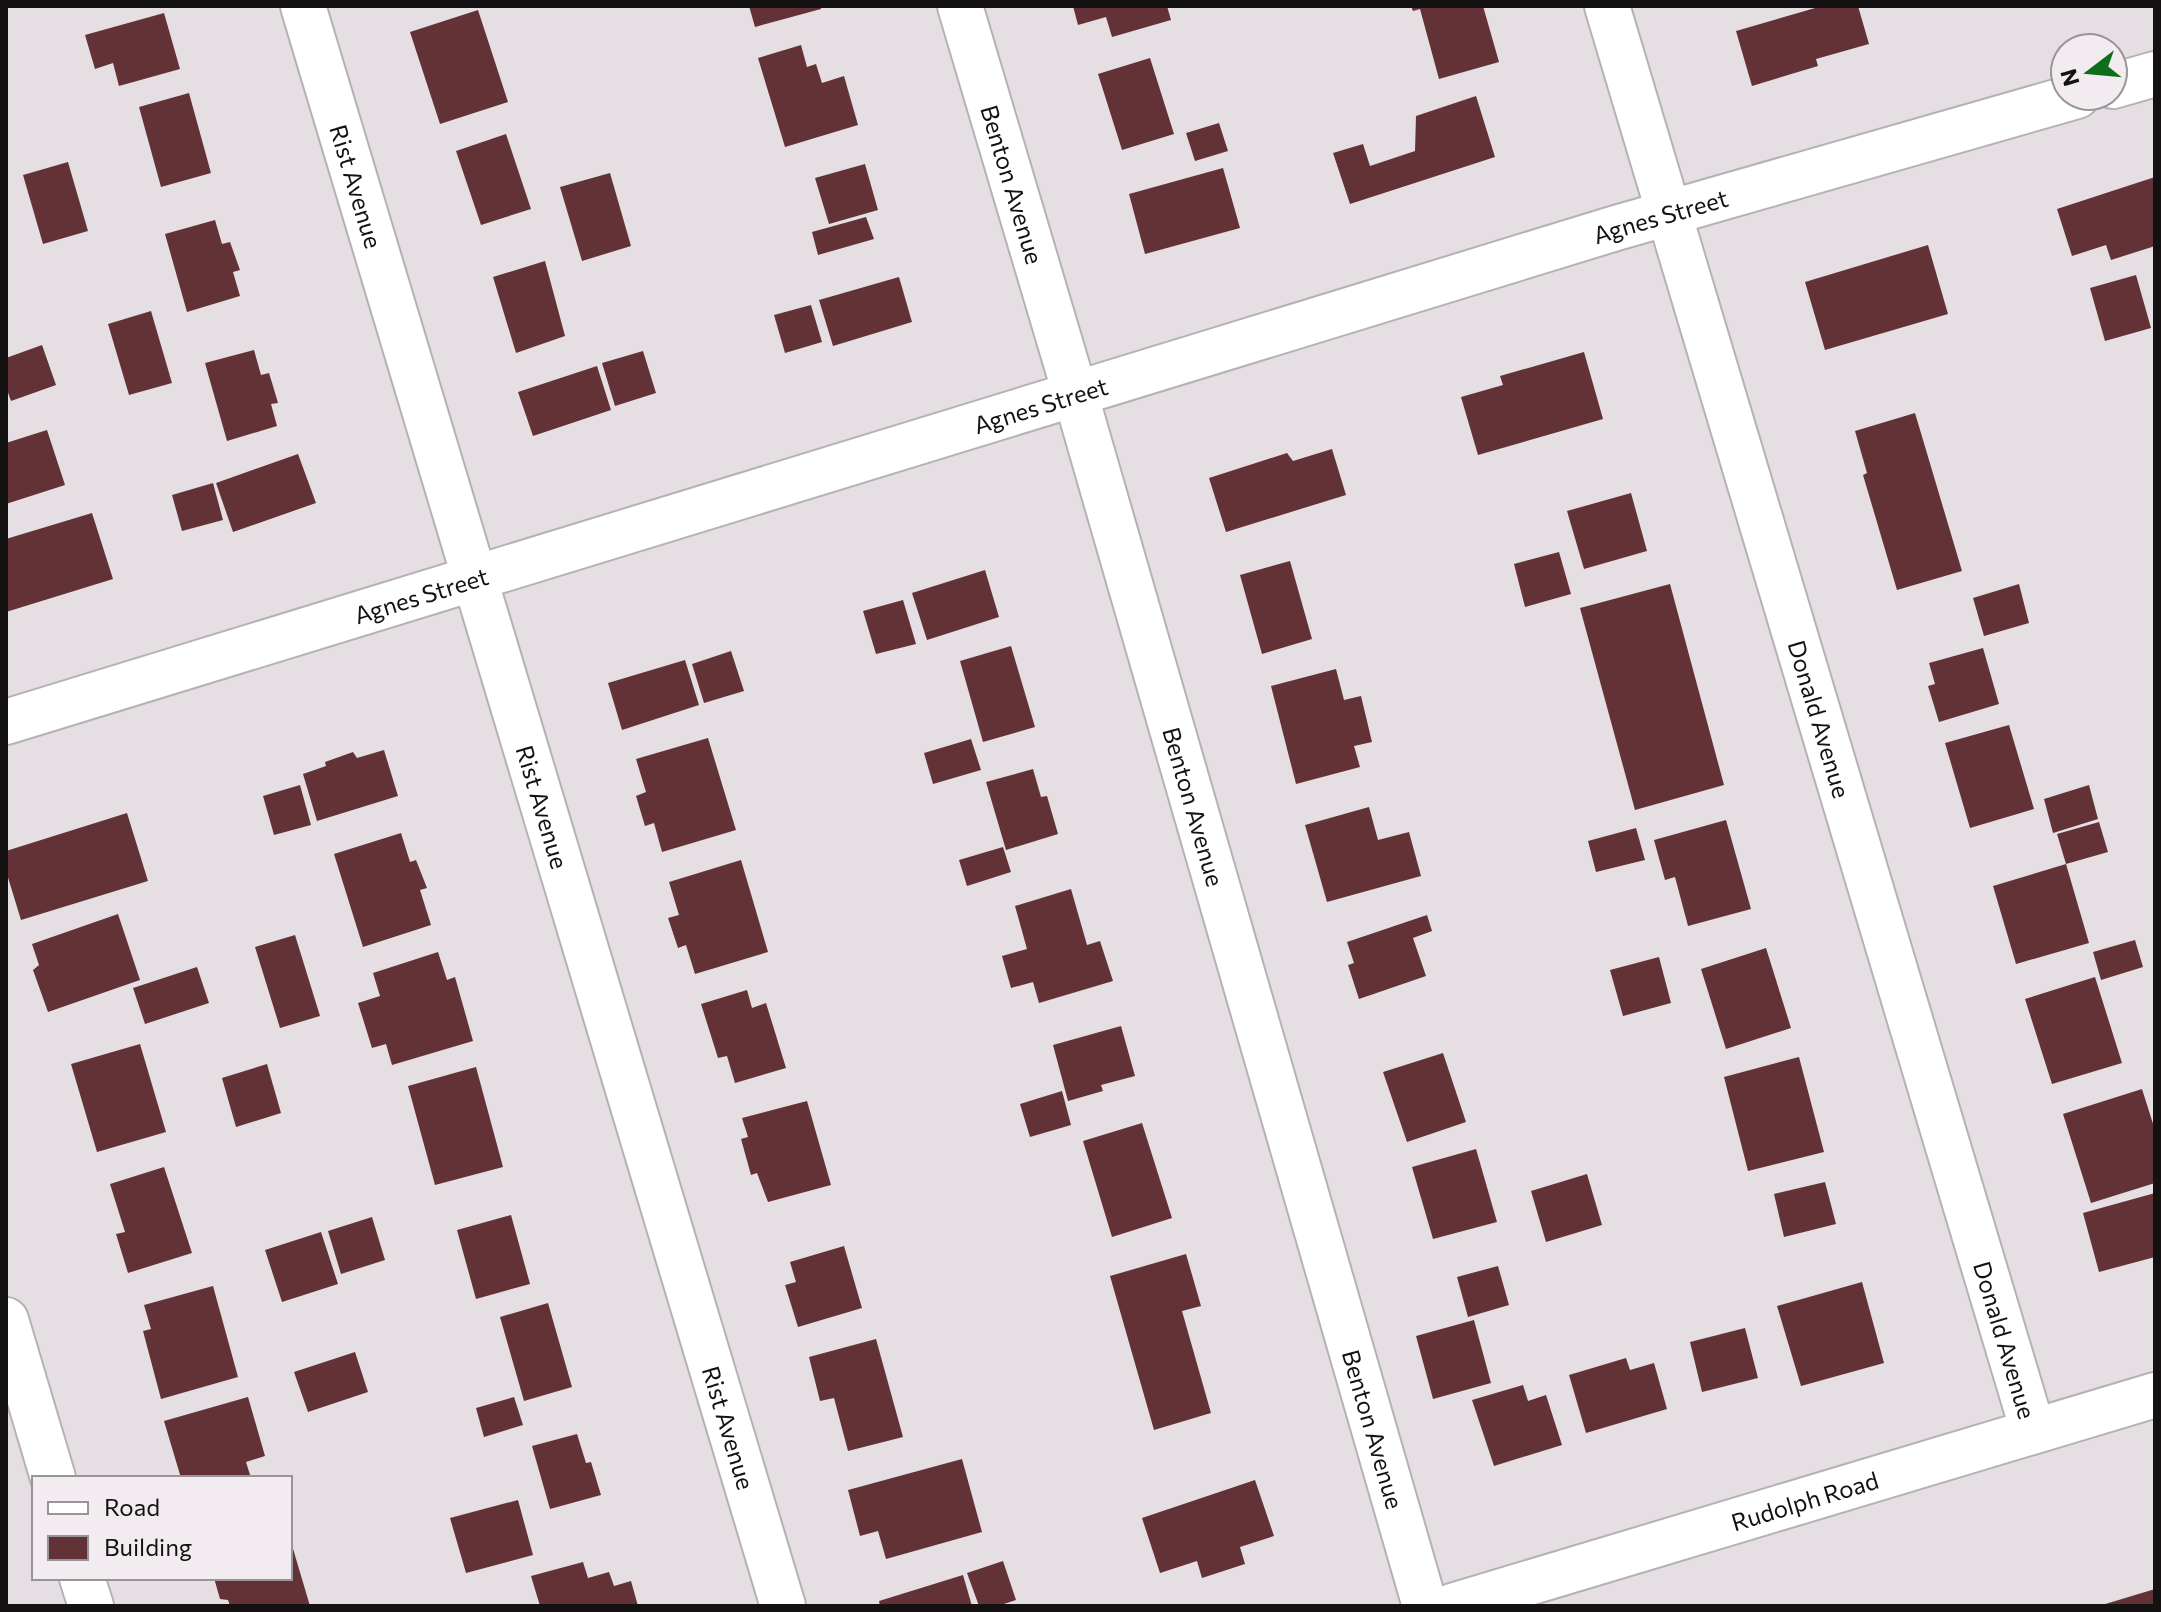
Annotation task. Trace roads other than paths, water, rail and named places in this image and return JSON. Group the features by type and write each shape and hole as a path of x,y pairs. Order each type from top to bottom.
{"street":[{"name":"Rist Avenue","path":"303,6 783,1606"},
{"name":"Benton Avenue","path":"960,6 1075,393 1425,1606"},
{"name":"Donald Avenue","path":"1607,6 2033,1431"},
{"path":"2129,81 2155,74"},
{"name":"Agnes Street","path":"6,722 1669,213 2049,104"},
{"path":"6,1320 52,1476"},
{"name":"Rudolph Road","path":"1452,1606 2155,1395"},
{"path":"83,1580 91,1606"}]}
